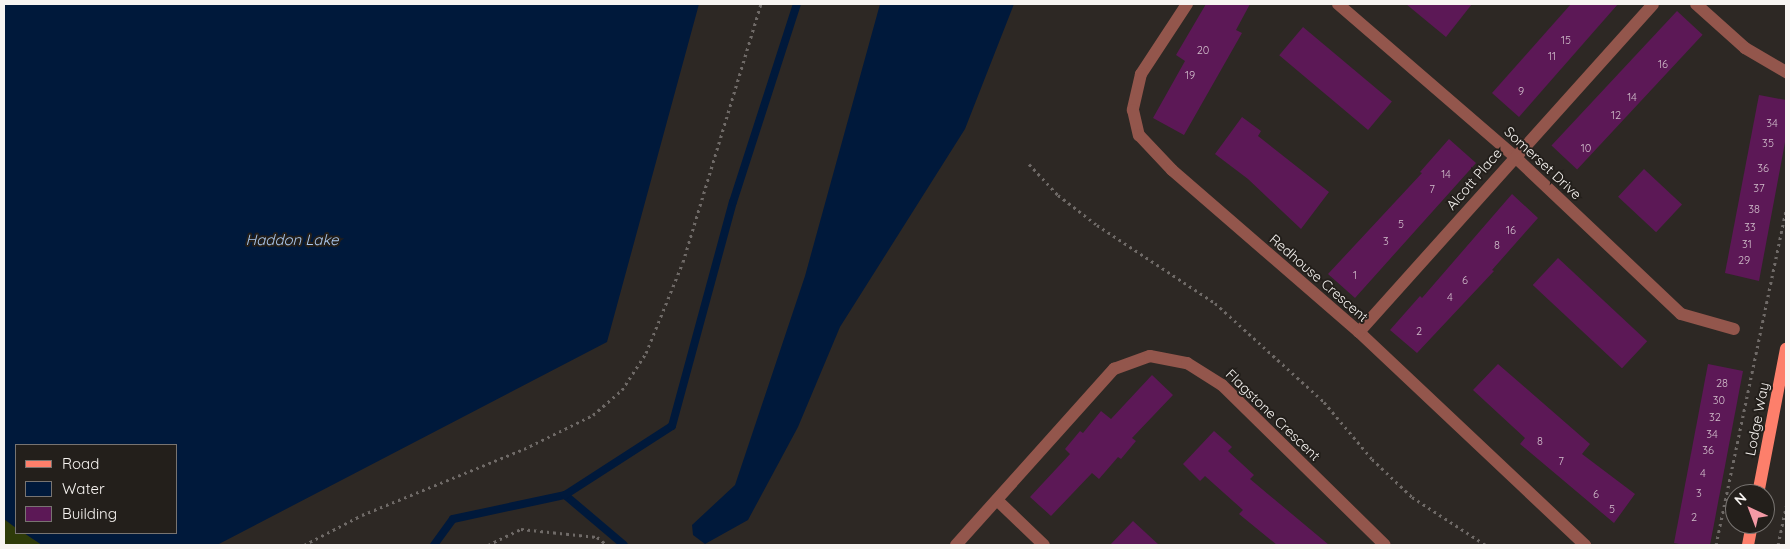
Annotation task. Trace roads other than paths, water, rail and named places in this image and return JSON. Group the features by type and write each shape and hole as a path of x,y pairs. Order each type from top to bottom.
{"main road":[{"name":"Lodge Way","path":"1760,484 1786,349"}],"street":[{"name":"Redhouse Crescent","path":"1186,4 1141,74 1133,110 1139,135 1172,170 1358,332 1585,545"},
{"name":"Somerset Drive","path":"1338,4 1514,156 1681,314 1734,329"},
{"name":"Alcott Place","path":"1358,332 1514,156 1653,4"},
{"path":"1696,4 1745,48 1786,72"},
{"name":"Flagstone Crescent","path":"956,545 1114,370 1150,356 1187,363 1222,385 1385,545"},
{"path":"997,500 1044,545"}],"water":[{"name":"Haddon Lake","path":"4,4 699,4 607,342 217,545 42,545 26,534 178,534 178,444 15,444 15,527 4,519"},
{"path":"880,4 1014,4 965,129 840,327 798,427 748,520 705,544 693,535 692,525 735,485 805,276"}],"waterway":[{"path":"434,545 453,519 565,495 672,426 733,202 797,4"},
{"path":"565,495 624,545"}]}
